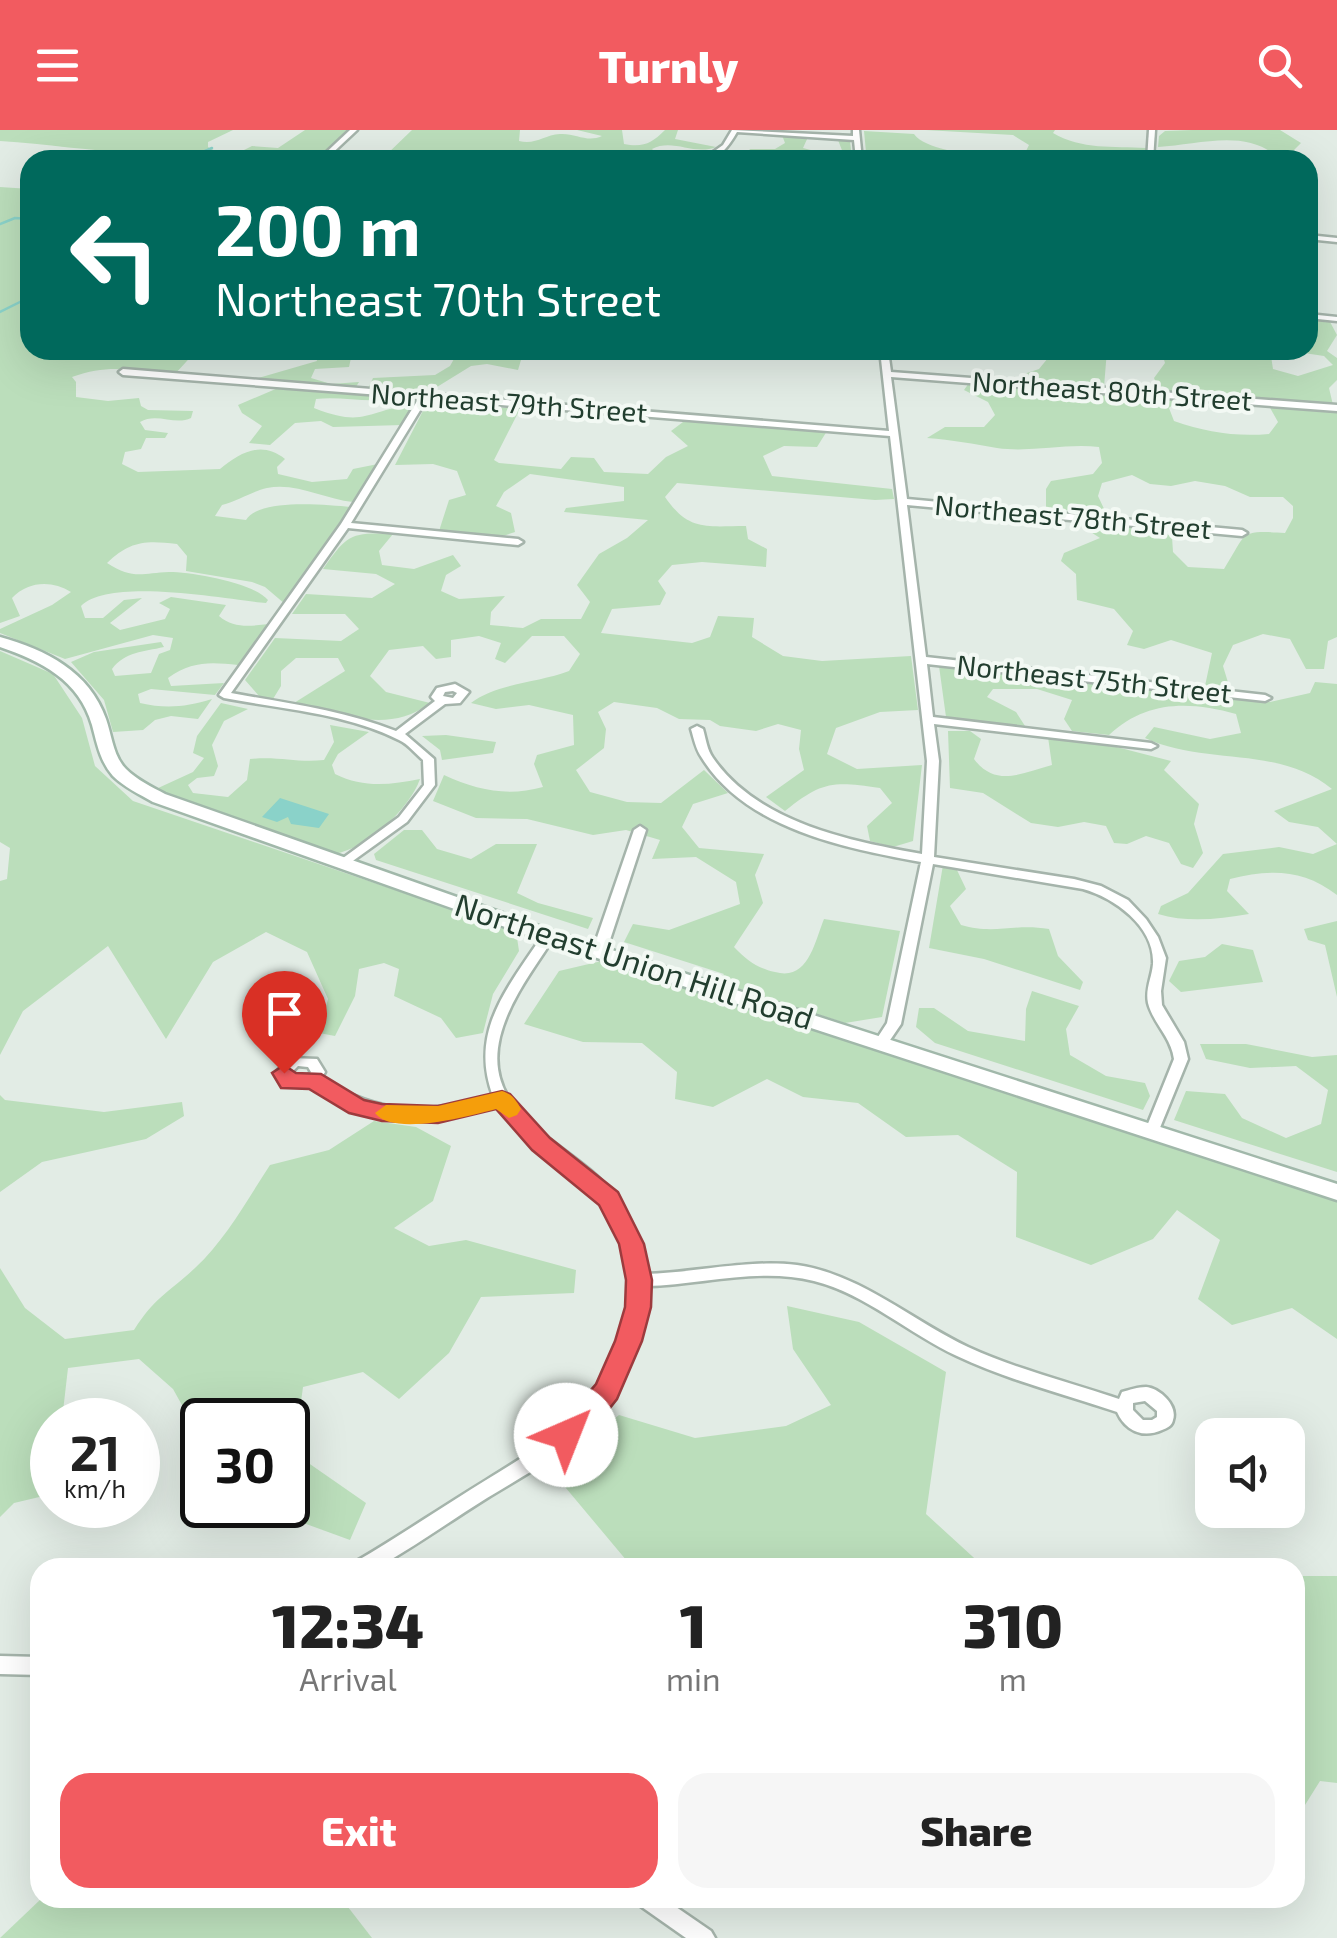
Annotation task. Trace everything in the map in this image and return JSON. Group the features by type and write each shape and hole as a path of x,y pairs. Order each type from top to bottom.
{"street":[{"path":"332,150 354,130"},
{"path":"720,150 736,130 856,134"},
{"path":"880,1044 894,1024 928,858 934,761 885,360"},
{"name":"Northeast 79th Street","path":"123,372 895,434"},
{"name":"Northeast 80th Street","path":"887,374 1337,408"},
{"path":"343,864 392,833 426,794 434,768 428,752 400,733 224,695 345,525 423,398"},
{"name":"Northeast 78th Street","path":"904,502 1242,533"},
{"path":"345,525 518,542"},
{"name":"Northeast Union Hill Road","path":"0,642 52,662 70,676 95,712 110,764 134,786 549,936 1337,1192"},
{"name":"Northeast 75th Street","path":"922,660 1266,698"},
{"path":"400,733 442,701"},
{"path":"929,720 1151,746"},
{"path":"697,729 707,758 727,782 785,820 862,846 1077,885 1120,900 1158,951 1160,965 1154,999 1181,1048 1182,1059 1152,1131"},
{"path":"599,952 640,830"},
{"path":"378,1558 535,1458 581,1424 607,1391 629,1341 638,1307 639,1280 632,1244 609,1198 541,1144 502,1100 492,1073 490,1046 501,1018 549,936"},
{"path":"312,1080 358,1107 382,1113 438,1114 502,1100"},
{"path":"639,1280 774,1272 812,1274 875,1300 942,1342 984,1361 1123,1407"},
{"path":"0,1665 30,1666"},
{"path":"660,1908 704,1938"}],"green space":[{"path":"0,130 233,130 208,142 214,150 102,150 0,141"},
{"path":"305,130 349,130 328,150 244,150 252,146 278,148"},
{"path":"412,130 520,130 519,141 525,142 560,134 602,136 577,130 622,130 624,144 642,145 665,130 678,130 675,139 716,147 700,150 660,146 653,150 391,150"},
{"path":"925,130 1055,130 1053,133 1086,145 1146,150 1026,150 1029,145 1013,135"},
{"path":"1280,130 1301,143 1294,150 1267,150 1232,140 1158,147 1159,136 1165,131"},
{"path":"864,131 914,134 949,150 866,150"},
{"path":"782,135 808,137 803,148 811,150 749,149 775,149 785,143"},
{"path":"838,140 850,141 851,150 842,150"},
{"path":"0,187 20,188 20,360 188,360 175,374 112,369 72,377 76,397 108,401 139,398 141,406 148,410 193,411 191,418 185,420 153,418 140,422 145,430 168,433 165,438 146,438 141,449 125,452 122,464 138,472 220,469 243,454 268,450 285,459 277,467 278,474 312,482 347,479 353,469 378,464 353,502 278,487 222,505 215,516 246,520 264,508 278,506 350,507 285,604 265,587 252,582 186,571 187,556 177,544 139,544 123,550 107,563 131,574 169,572 222,580 250,588 268,600 266,603 141,591 95,597 81,606 85,618 103,618 124,600 142,598 110,623 120,630 165,619 170,609 159,603 171,597 226,605 219,616 237,625 269,624 238,665 202,664 168,678 171,686 224,683 215,695 151,689 138,694 140,703 159,706 212,699 198,719 171,716 155,720 143,730 113,732 104,700 71,662 94,652 161,642 164,647 129,655 112,669 115,676 151,673 159,654 170,650 173,638 153,635 65,659 0,633 0,629 71,592 48,584 18,592 12,598 20,616 0,623"},
{"path":"1318,319 1329,320 1337,335 1327,351 1337,358 1337,380 1329,388 1333,405 1160,392 1154,378 1164,360 1272,360 1273,369 1298,376 1333,365 1318,355"},
{"path":"351,360 349,367 315,369 311,378 331,384 359,382 354,390 248,381 317,361"},
{"path":"453,360 521,360 518,370 487,364 471,366 424,395 367,391 373,378 435,375"},
{"path":"1046,360 1106,360 1104,387 1021,381 1021,375 1039,369"},
{"path":"969,383 1179,399 1169,408 1174,421 1232,434 1269,434 1278,422 1269,406 1337,411 1337,637 1328,641 1324,669 1306,669 1290,639 1263,634 1233,645 1223,666 1230,689 1205,686 1212,653 1171,640 1144,649 1127,645 1133,631 1114,609 1077,600 1076,574 1061,561 1064,553 1100,538 1083,527 1089,522 1159,529 1172,537 1173,552 1188,567 1224,569 1246,536 1285,533 1293,518 1293,506 1283,497 1250,497 1225,486 1195,481 1171,486 1150,484 1132,475 1102,483 1098,496 1106,513 1046,509 1046,489 1051,481 1093,474 1102,463 1099,447 1010,449 927,438 945,427 984,427 995,415 988,402 964,390"},
{"path":"278,388 396,398 316,399 314,408 345,417 415,405 402,425 333,427 321,421 295,423 270,445 249,443 262,426 242,413 238,405"},
{"path":"437,402 520,409 494,460 499,463 561,469 571,457 594,458 604,472 648,474 666,457 688,446 671,431 687,419 827,431 817,447 784,446 763,456 772,476 892,489 894,499 875,500 677,483 665,497 682,516 700,525 746,526 748,539 767,549 766,567 702,562 672,565 658,581 666,593 660,605 612,609 601,633 692,643 710,637 718,616 754,618 752,637 783,656 822,661 911,656 918,710 880,712 836,728 827,754 857,769 922,765 913,841 893,847 870,841 867,826 892,803 880,788 829,786 785,811 766,797 804,770 799,749 801,730 778,724 756,731 720,726 710,720 679,719 657,708 614,702 598,712 606,729 604,748 576,770 590,792 627,802 661,803 704,770 728,793 693,804 682,827 699,848 764,854 755,875 763,903 734,947 757,966 786,973 795,971 808,958 824,919 900,931 882,1017 845,1023 718,982 724,974 624,942 633,924 669,930 740,904 736,882 696,857 652,859 660,840 626,830 593,835 527,819 476,818 433,801 444,775 492,790 543,787 534,764 537,755 574,745 573,715 529,705 496,709 471,703 505,687 569,671 580,654 564,636 532,636 505,663 495,659 501,643 479,636 451,640 451,657 436,659 423,646 389,650 370,676 386,692 430,703 398,718 364,719 294,703 345,671 338,658 296,658 281,671 281,686 273,699 259,696 245,680 275,638 341,641 359,629 345,614 292,614 306,594 372,598 395,584 376,574 323,569 344,542 358,535 393,534 379,551 382,565 414,569 453,555 461,566 446,575 441,591 459,599 505,596 491,612 490,625 523,628 541,619 581,619 590,602 577,585 599,554 648,520 564,512 566,508 624,501 624,487 530,474 504,492 496,506 511,513 515,532 500,537 439,531 449,500 466,495 457,471 433,464 395,465 426,405"},
{"path":"0,651 53,674 82,718 95,766 133,801 516,931 519,951 493,994 483,1033 456,1038 441,1018 394,996 399,969 384,963 359,969 355,996 335,1036 319,1033 328,999 307,952 266,932 213,962 166,1039 108,946 23,1011 0,1055 0,881 7,879 10,848 0,842"},
{"path":"939,666 1270,702 1310,693 1315,682 1337,684 1337,844 1318,827 1289,822 1274,811 1332,789 1311,775 1289,766 1192,752 1145,738 1154,727 1210,739 1241,733 1236,714 1169,706 1138,715 1109,735 1072,731 1064,719 1072,700 1037,689 993,689 987,697 1016,712 1025,726 946,717"},
{"path":"221,703 248,709 224,721 212,745 218,766 214,776 197,778 188,785 193,793 228,797 247,780 250,759 324,760 334,742 330,725 369,732 338,754 332,765 335,774 377,784 420,779 406,803 385,826 359,845 334,854 156,789 193,772 204,758 193,753 197,736"},
{"path":"948,731 970,731 981,739 974,759 982,768 1000,776 1052,765 1048,737 1101,743 1171,761 1164,770 1199,804 1194,824 1203,853 1193,868 1181,864 1169,843 1146,836 1127,844 1114,843 1106,826 1084,822 1058,827 1031,823 983,793 950,788"},
{"path":"422,736 496,742 493,753 442,760 440,750"},
{"path":"404,830 422,830 437,849 471,859 496,844 537,844 517,893 593,918 588,929 376,860 374,854"},
{"path":"1337,844 1337,895 1299,876 1259,874 1230,879 1227,891 1249,914 1192,919 1158,914 1161,906 1188,893 1223,854 1279,847 1313,854"},
{"path":"943,865 956,868 966,889 950,906 961,925 1049,929 1058,956 1083,982 1080,990 984,959 929,948"},
{"path":"1337,921 1337,997 1325,945 1308,940 1304,929"},
{"path":"1222,944 1253,950 1263,982 1181,992 1169,981 1179,961 1205,957"},
{"path":"606,960 1337,1201 1337,1339 1292,1308 1232,1325 1198,1299 1220,1240 1177,1210 1153,1239 1091,1265 1016,1237 1017,1172 958,1135 906,1137 858,1103 803,1097 767,1079 713,1107 675,1099 677,1072 642,1043 583,1042 524,1024 559,971"},
{"path":"1032,991 1079,1006 1066,1029 1070,1055 1106,1076 1145,1083 1150,1096 1143,1110 935,1043 916,1027 919,1008 934,1008 968,1031 1025,1041 1026,1009"},
{"path":"1200,1044 1246,1044 1312,1057 1337,1055 1337,1172 1174,1120 1186,1091 1225,1094 1242,1118 1286,1138 1321,1124 1328,1090 1296,1066 1250,1068 1206,1059"},
{"path":"0,1095 5,1100 104,1112 182,1102 184,1116 146,1139 42,1162 0,1192"},
{"path":"374,1121 416,1127 451,1146 433,1201 394,1228 429,1246 466,1240 576,1270 574,1293 481,1297 449,1353 399,1399 363,1372 303,1387 302,1398 180,1398 180,1402 173,1389 139,1359 68,1368 65,1398 30,1398 30,1499 14,1503 0,1517 0,1268 25,1308 65,1339 134,1330 155,1302 217,1245 270,1165 329,1150"},
{"path":"787,1306 859,1322 946,1372 926,1514 974,1558 624,1558 550,1469 619,1415 695,1438 786,1426 831,1405 793,1349"},
{"path":"310,1464 366,1503 350,1540 310,1525"},
{"path":"1305,1576 1337,1576 1337,1783 1320,1781 1305,1805"},
{"path":"32,1908 349,1908 372,1938 0,1938"}],"water":[{"path":"280,798 329,814 319,828 291,824 288,817 277,822 262,817"}],"waterway":[{"path":"207,150 212,148"},
{"path":"0,224 20,218"},
{"path":"0,312 20,302"}],"slow traffic":[{"path":"386,1113 438,1114 502,1100 509,1109"}],"route":[{"path":"284,1073 290,1082 312,1080 358,1107 382,1113 438,1114 502,1100 541,1144 609,1198 632,1244 639,1280 638,1307 629,1341 607,1391 581,1424 566,1435"}]}
